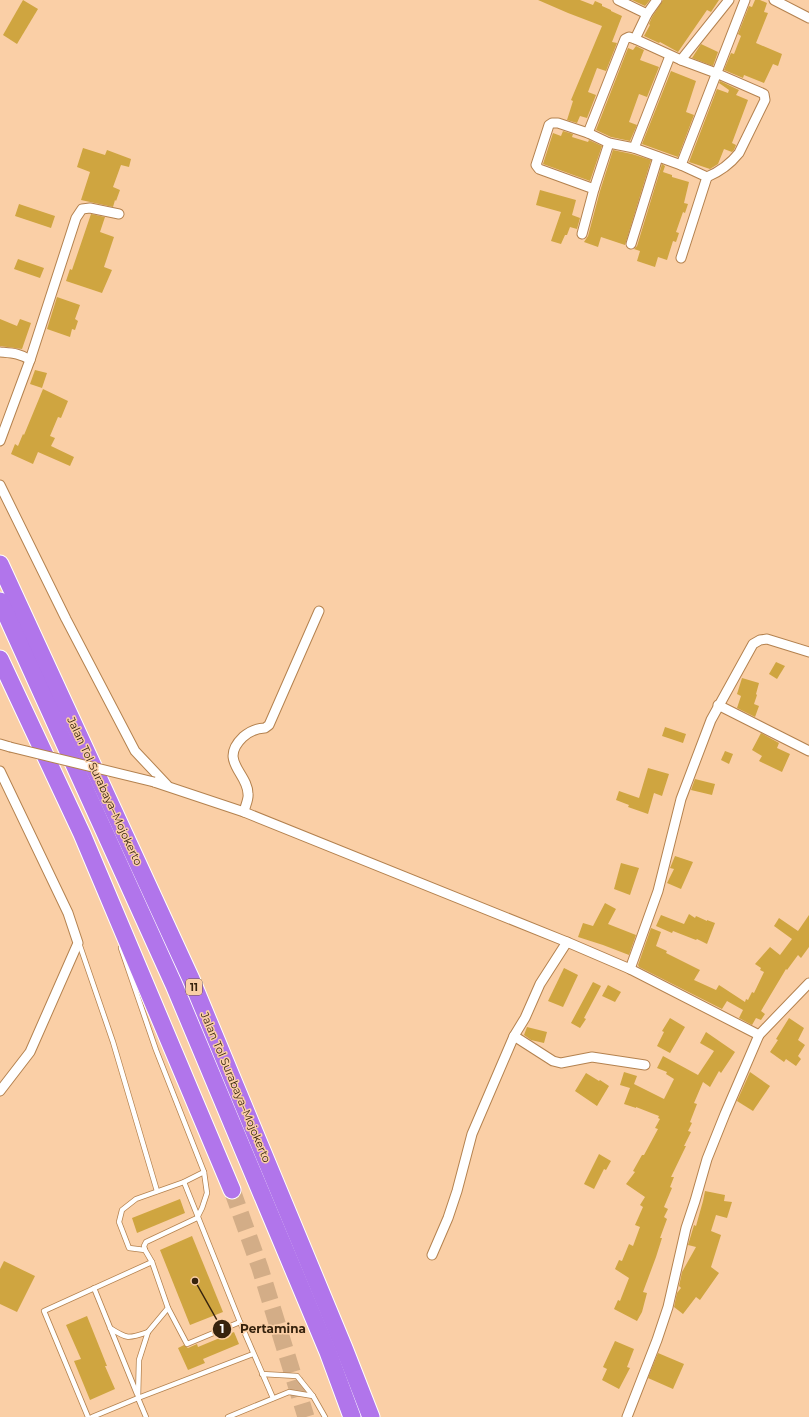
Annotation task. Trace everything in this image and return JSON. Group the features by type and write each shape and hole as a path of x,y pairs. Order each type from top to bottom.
{"highway":[{"name":"Jalan Tol Surabaya–Mojokerto","path":"0,564 191,979 344,1348 371,1417"},
{"name":"Jalan Tol Surabaya–Mojokerto","path":"0,601 174,985 328,1352 352,1417"},
{"path":"0,659 82,834 232,1190"}],"street":[{"path":"618,0 647,14"},
{"path":"635,39 647,14 657,0"},
{"path":"681,60 729,0"},
{"path":"681,165 745,0"},
{"path":"774,0 809,18"},
{"path":"588,133 625,38 629,37 670,56 764,94 765,100 739,153 719,171 707,177 681,258"},
{"path":"634,148 670,56"},
{"path":"594,189 539,170 536,165 549,125 552,123 558,123 588,133 609,143 634,148 681,165 707,177"},
{"path":"582,234 594,189 609,143"},
{"path":"631,244 658,157"},
{"path":"0,441 30,360 76,218 82,209 90,208 119,214"},
{"path":"0,352 15,353 30,360"},
{"path":"0,485 66,618 135,751 168,786"},
{"path":"244,812 249,795 233,756 236,746 250,731 265,728 268,725 318,611"},
{"path":"630,969 658,891 681,799 718,705 753,644 760,640 767,640 809,652"},
{"path":"718,705 809,751"},
{"path":"0,744 154,782 244,812 567,942 630,969 759,1035"},
{"path":"0,771 68,913 78,942 30,1052 0,1091"},
{"path":"432,1255 448,1218 457,1191 472,1134 514,1036 525,1018 540,984 567,942"},
{"path":"627,1417 657,1340 668,1307 686,1228 707,1159 759,1035 809,983"},
{"path":"514,1036 553,1061 561,1063 592,1057 645,1065"}],"lane":[{"path":"82,834 110,916"},
{"path":"78,942 113,1042 157,1191"},
{"path":"120,946 156,1050 204,1172 207,1193 197,1218 146,1242 144,1246 145,1250 152,1262 168,1308 187,1344 240,1322"},
{"path":"145,1250 129,1248 119,1222 122,1210 136,1199 184,1182 204,1172"},
{"path":"184,1182 197,1218 273,1398"},
{"path":"88,1417 44,1311 152,1262"},
{"path":"94,1288 146,1417"},
{"path":"138,1398 138,1360 148,1332 168,1308"},
{"path":"110,1328 124,1337 134,1337 148,1332"},
{"path":"92,1417 254,1354"},
{"path":"262,1374 297,1376 313,1396 325,1417"},
{"path":"228,1417 289,1392 313,1396"}],"building":[{"path":"23,0 38,9 17,44 3,35"},
{"path":"538,0 580,0 593,5 595,1 622,16 612,42 617,43 606,71 597,68 588,92 596,95 587,118 580,116 577,123 567,120 573,101 571,100 602,26"},
{"path":"632,0 650,0 645,6"},
{"path":"663,0 719,0 711,12 707,10 678,52 660,42 659,43 644,36 650,25 649,24 652,17"},
{"path":"755,0 760,0 767,3 764,12 768,13 756,43 782,54 778,66 773,64 764,83 744,75 743,78 724,70 731,53 734,54 741,36 738,34 749,6 752,7"},
{"path":"701,44 718,52 713,66 692,58"},
{"path":"636,46 644,50 640,60 659,67 647,97 639,94 629,122 637,125 630,141 611,137 596,130 628,48 633,50"},
{"path":"671,71 696,81 686,112 694,115 678,157 642,144"},
{"path":"720,81 739,90 736,95 748,100 732,143 736,145 734,150 732,152 724,149 718,164 710,169 689,162 717,89 728,93 729,90 719,83"},
{"path":"563,131 573,134 572,137 588,142 589,140 602,146 590,181 543,164 553,133 561,136"},
{"path":"83,148 105,155 107,150 131,159 129,167 121,165 113,187 120,190 113,207 81,200 90,172 77,167"},
{"path":"613,150 651,160 625,245 601,237 598,247 584,242 588,236"},
{"path":"662,164 665,166 663,172 672,175 672,177 689,182 684,203 688,204 685,213 683,212 676,232 679,233 676,242 673,241 667,260 658,257 655,267 637,261 640,251 634,249 637,246"},
{"path":"540,190 576,200 572,215 580,218 577,229 570,227 561,244 551,241 561,212 536,205"},
{"path":"19,204 55,216 51,228 15,216"},
{"path":"91,214 105,217 100,232 114,237 104,267 112,270 102,293 66,281 70,269 72,270"},
{"path":"18,259 44,268 40,278 14,269"},
{"path":"57,297 80,305 75,319 78,321 75,330 72,329 70,337 47,329"},
{"path":"0,319 17,326 20,319 31,323 22,349 0,346"},
{"path":"35,370 47,373 42,388 30,384"},
{"path":"43,389 68,401 61,418 58,417 50,436 55,438 51,446 74,457 70,466 38,452 33,464 11,454 15,444 18,446 23,434 24,435"},
{"path":"776,662 785,666 777,679 769,674"},
{"path":"742,678 759,683 754,704 759,706 755,717 737,708 741,696 737,694"},
{"path":"665,727 686,734 683,743 662,736"},
{"path":"761,733 779,743 777,748 790,754 782,772 759,761 762,756 752,750"},
{"path":"725,751 733,754 729,764 721,760"},
{"path":"648,768 669,774 662,796 654,793 648,814 628,807 629,805 616,800 619,791 639,798"},
{"path":"695,779 715,784 712,795 691,790"},
{"path":"675,856 693,862 681,889 667,883 674,869 670,868"},
{"path":"621,863 639,868 630,895 614,889"},
{"path":"605,903 616,909 608,924 636,935 629,955 578,937 583,923 593,926"},
{"path":"689,914 695,918 696,916 715,923 707,944 697,939 696,940 673,931 672,933 656,926 661,915 684,924"},
{"path":"809,915 809,947 801,958 798,955 787,970 786,969 761,1011 765,1014 761,1020 756,1018 752,1025 739,1018 743,1010 727,1001 722,1009 639,967 638,965 651,928 661,932 656,946 667,951 666,953 700,970 694,980 716,990 719,985 745,1002 746,999 748,1000 752,992 754,993 764,972 755,964 770,947 780,955 792,939 774,926 779,918 798,931"},
{"path":"564,968 578,975 563,1007 548,1001"},
{"path":"593,982 601,986 584,1018 586,1019 580,1028 571,1023"},
{"path":"608,985 621,992 615,1002 602,996"},
{"path":"670,1018 685,1027 670,1053 657,1046 664,1032 662,1031"},
{"path":"789,1018 804,1028 798,1040 805,1045 798,1056 801,1059 796,1066 786,1059 784,1062 770,1052"},
{"path":"527,1027 547,1032 544,1043 531,1040 524,1035"},
{"path":"706,1032 735,1052 721,1073 719,1071 710,1087 703,1082 694,1103 697,1104 690,1122 692,1123 688,1131 691,1132 671,1177 674,1177 670,1187 672,1188 664,1207 668,1209 664,1217 667,1219 660,1238 662,1238 656,1257 643,1292 647,1293 642,1312 637,1321 614,1309 618,1300 620,1301 629,1278 615,1269 619,1260 622,1261 629,1244 633,1246 640,1227 635,1225 643,1207 640,1205 645,1197 626,1184 635,1172 633,1171 642,1155 644,1155 658,1129 655,1128 660,1119 658,1118 659,1116 624,1104 630,1088 620,1085 624,1072 637,1076 634,1084 664,1099 674,1079 666,1074 667,1072 657,1068 663,1056 698,1075 714,1051 700,1043"},
{"path":"750,1072 770,1086 753,1111 737,1101"},
{"path":"586,1073 609,1086 597,1106 575,1091"},
{"path":"599,1154 611,1161 606,1170 604,1169 594,1189 584,1184"},
{"path":"705,1191 725,1195 724,1201 732,1202 727,1218 716,1215 711,1231 721,1235 711,1267 719,1273 700,1300 696,1297 683,1314 674,1307 677,1293 681,1288 679,1286 682,1272 696,1247 688,1245 694,1225 696,1226"},
{"path":"180,1199 185,1213 137,1233 132,1218"},
{"path":"192,1236 223,1312 190,1325 160,1250"},
{"path":"4,1261 35,1276 17,1312 0,1304 0,1269"},
{"path":"87,1316 115,1389 90,1400 74,1361 81,1359 66,1325"},
{"path":"234,1332 239,1344 203,1359 205,1363 188,1370 178,1348 184,1345 188,1348 197,1344 198,1347"},
{"path":"615,1341 634,1349 627,1367 630,1368 619,1389 602,1380 607,1369 603,1367"},
{"path":"658,1353 684,1364 673,1389 648,1378"}],"tunnel":[{"path":"232,1190 260,1268 306,1417"}],"place":[{"name":"Pertamina","path":"195,1281"}]}
